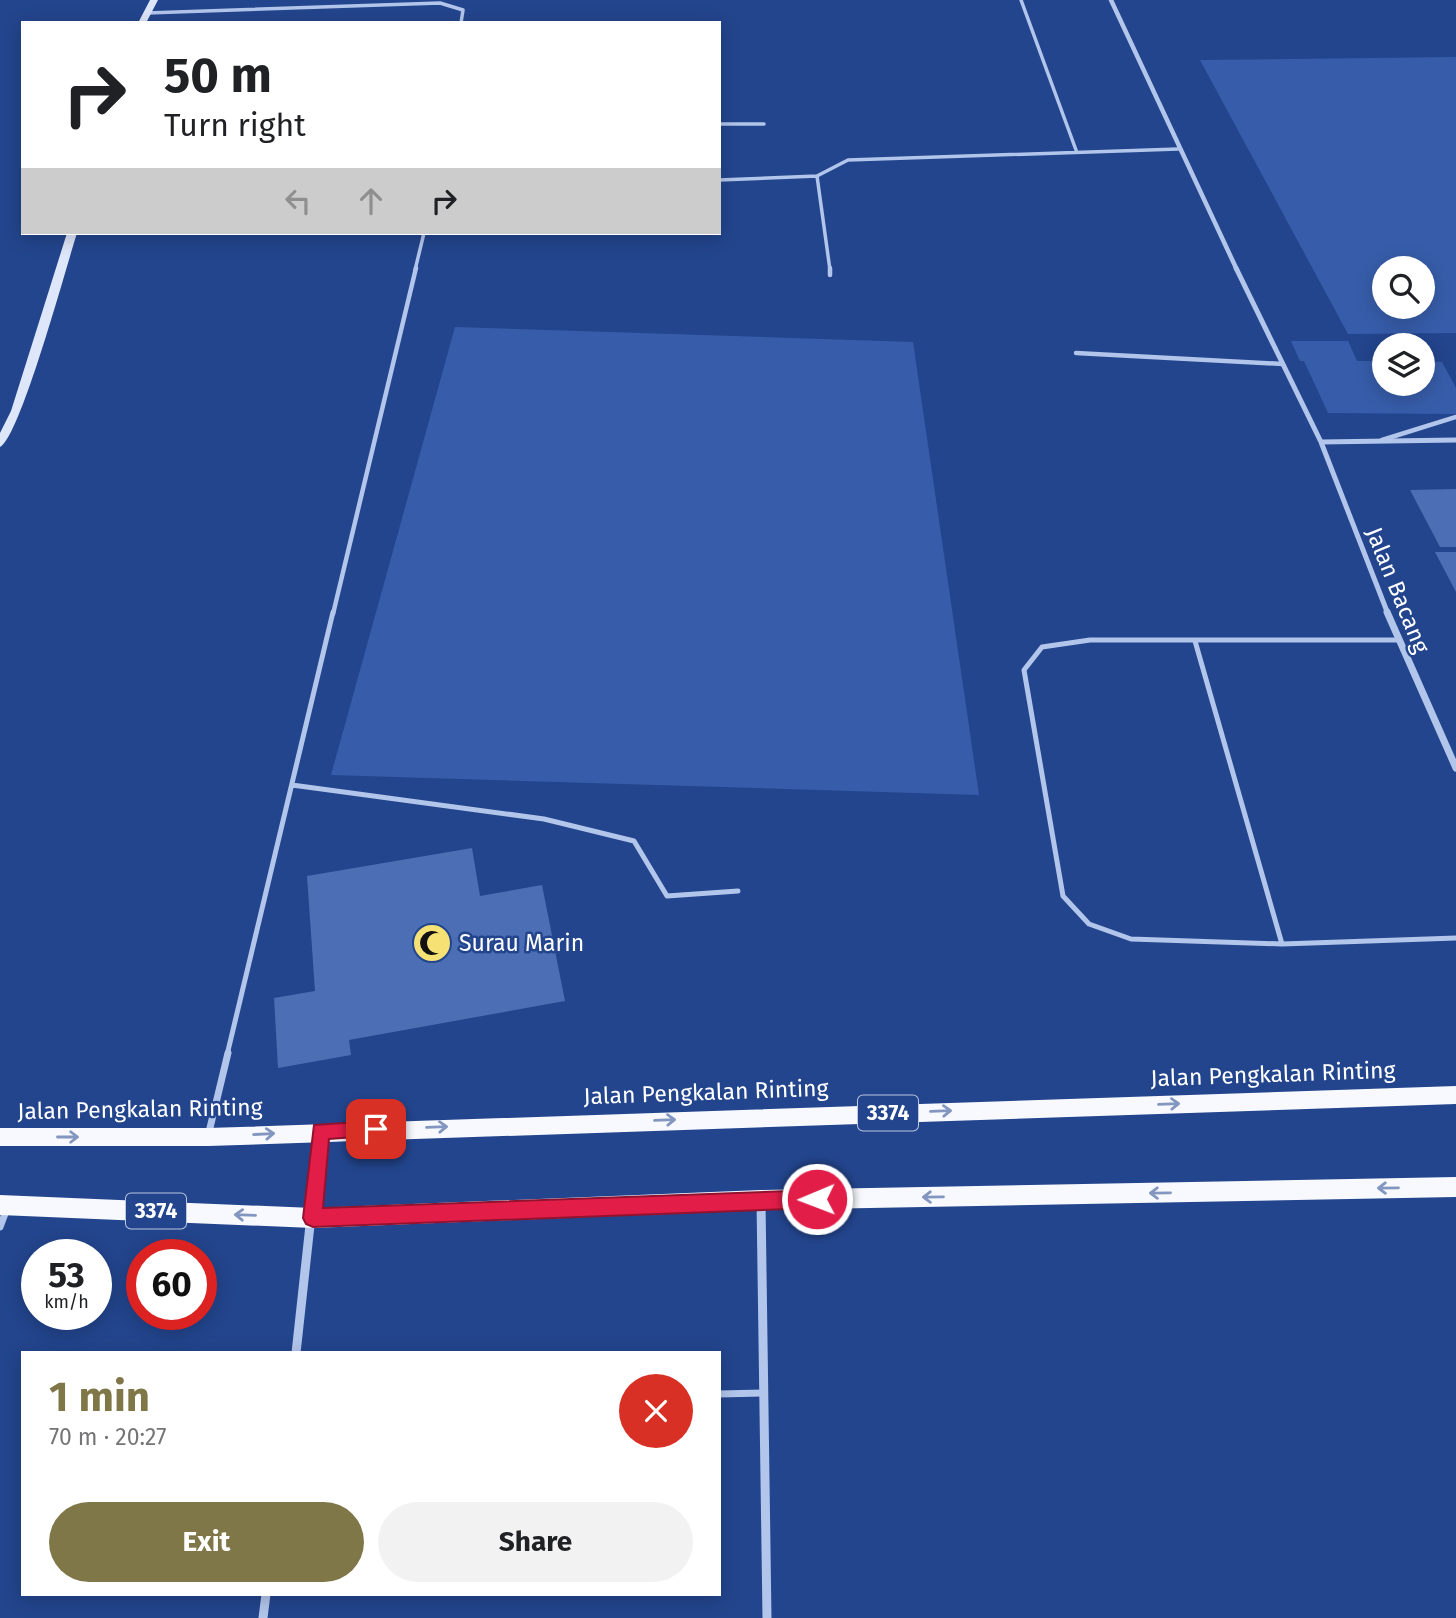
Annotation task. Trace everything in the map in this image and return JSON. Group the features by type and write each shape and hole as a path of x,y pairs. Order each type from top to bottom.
{"main road":[{"name":"Jalan Pengkalan Rinting","path":"0,1137 208,1137 320,1131 1456,1095"},
{"name":"3374","path":"4,1205 313,1218 761,1200 1456,1187"}],"street":[{"path":"143,21 154,0"},
{"name":"Jalan Bacang","path":"1111,0 1178,149 1321,442 1398,640 1456,768"},
{"path":"0,444 16,411 71,235"},
{"path":"1321,442 1456,440"},
{"path":"1447,749 1456,749"},
{"path":"296,1351 313,1218 320,1131"},
{"path":"761,1200 767,1618"},
{"path":"263,1618 266,1596"}],"lane":[{"path":"1021,0 1076,150"},
{"path":"147,13 440,3 463,10 461,21"},
{"path":"721,124 764,124"},
{"path":"721,180 817,176 848,160 1076,150 1178,149"},
{"path":"817,176 830,254 830,275"},
{"path":"208,1137 424,235"},
{"path":"1076,353 1283,364"},
{"path":"1377,441 1456,416"},
{"path":"1398,640 1090,640 1042,647 1024,670 1063,896 1089,924 1131,939 1282,944 1456,938"},
{"path":"1195,641 1282,944"},
{"path":"292,785 544,819 634,841 667,896 738,891"},
{"path":"0,1227 4,1205"},
{"path":"721,1394 763,1393"}],"shaded area":[{"path":"1456,57 1456,333 1348,334 1200,60"},
{"path":"455,327 913,342 979,795 331,775"},
{"path":"1291,341 1348,341 1357,361 1372,361 1372,396 1435,396 1435,362 1442,362 1456,388 1456,414 1328,413 1304,361 1300,361"}],"building":[{"path":"1456,489 1456,547 1440,547 1410,490"},
{"path":"1435,552 1456,552 1456,592"},
{"name":"Surau Marin","path":"472,848 480,896 542,885 565,1001 349,1040 351,1055 278,1068 274,998 315,991 307,876"}],"place":[{"name":"Surau Marin","path":"432,943"}],"route":[{"path":"376,1129 320,1131 313,1218 817,1199"}]}
